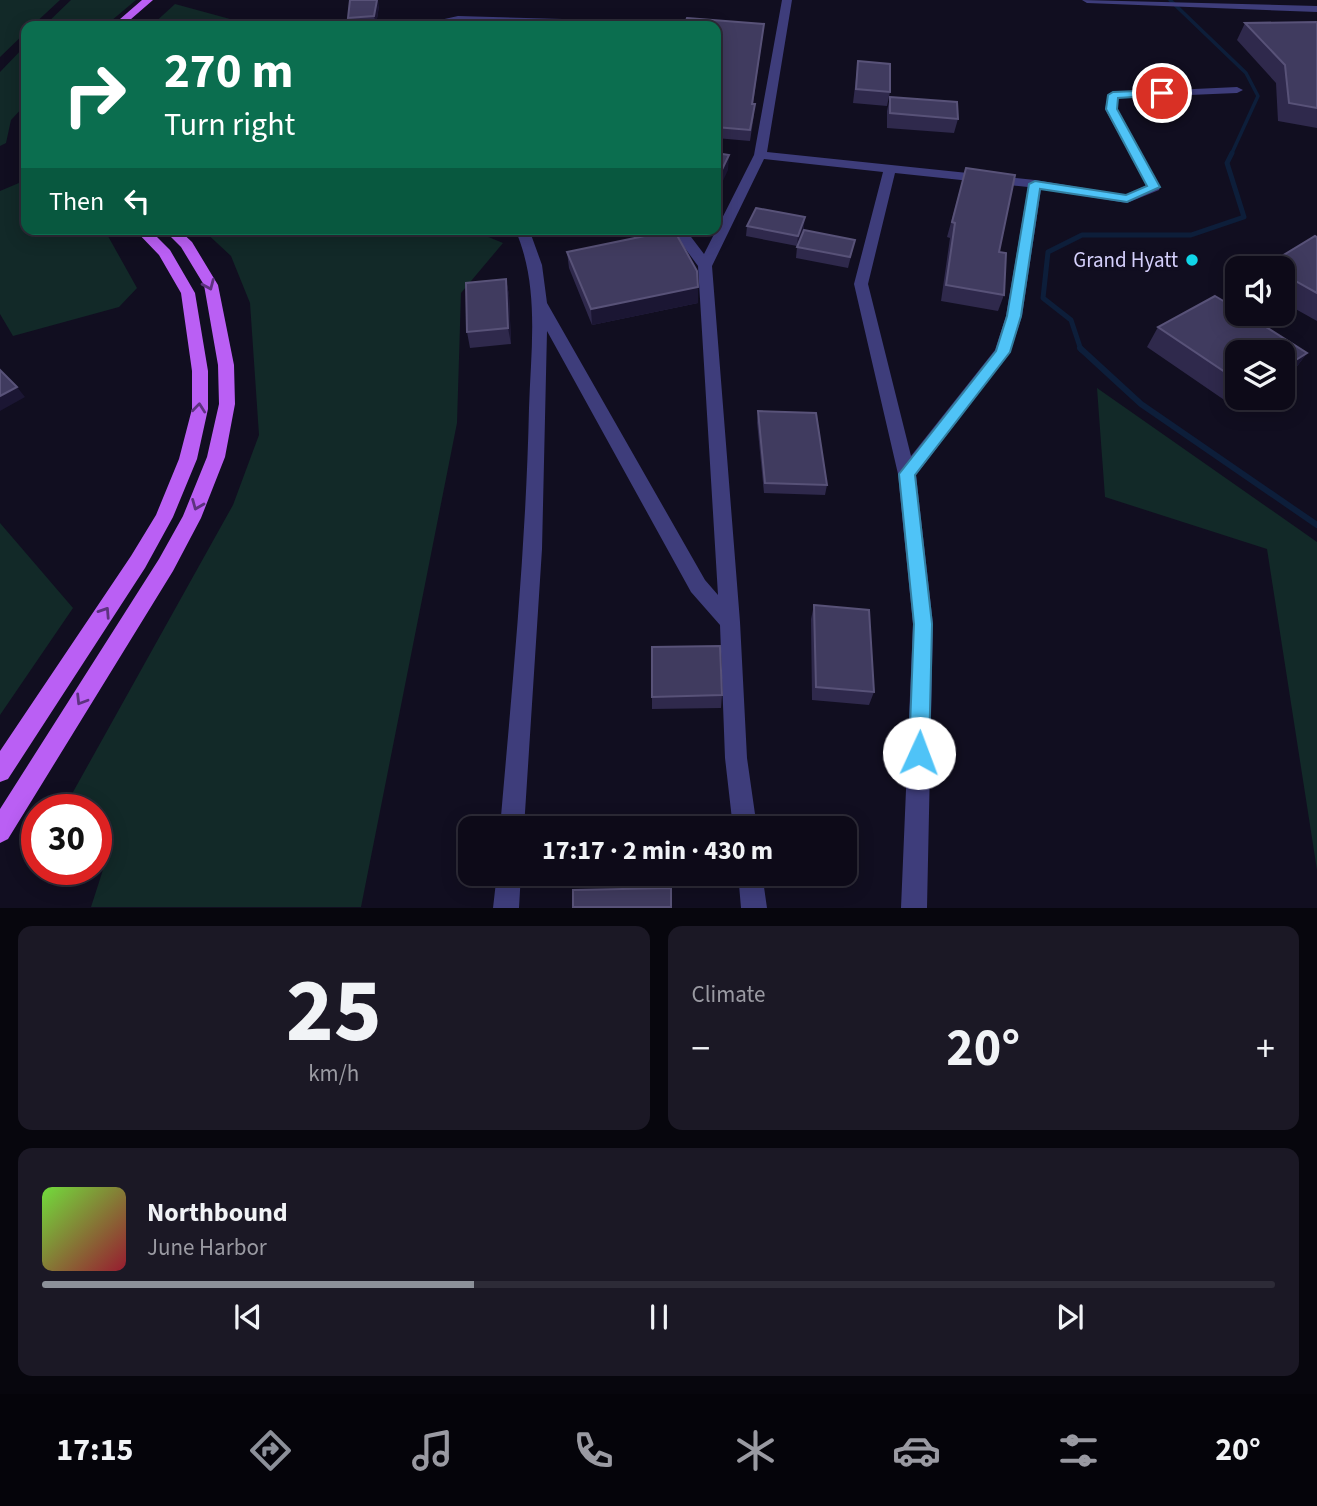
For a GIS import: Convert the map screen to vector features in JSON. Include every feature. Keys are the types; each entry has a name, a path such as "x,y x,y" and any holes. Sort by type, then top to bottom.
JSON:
{"main road":[{"path":"123,21 148,0"},
{"path":"139,21 160,3"},
{"path":"0,771 138,562 164,517 188,459 200,409 200,371 188,293 165,253 147,235"},
{"path":"0,831 166,565 192,518 216,457 227,404 226,365 211,285 187,245 176,235"}],"street":[{"path":"721,234 760,155 777,29 788,0"},
{"path":"1087,0 1317,9"},
{"path":"1279,0 1289,9"},
{"path":"448,21 498,21"},
{"path":"760,155 1035,184 1127,199 1145,194 1154,187 1111,109 1113,95 1237,90"},
{"path":"890,169 861,284 907,474 923,624 914,908"},
{"path":"907,474 1003,352 1014,316 1035,184"},
{"path":"513,816 538,479 539,303 533,255 525,235"},
{"path":"682,235 705,266"},
{"path":"720,235 705,266 730,622 736,758 743,816"},
{"path":"539,303 698,586 730,622"},
{"path":"506,908 508,886"},
{"path":"751,886 754,908"}],"green space":[{"path":"0,0 60,0 37,21 21,21 21,37 0,57"},
{"path":"71,0 136,0 111,21 49,21"},
{"path":"175,4 237,21 156,21"},
{"path":"21,50 21,109 11,120 6,143 0,146 0,72"},
{"path":"21,182 21,235 107,235 137,288 119,307 13,336 0,314 0,191"},
{"path":"208,235 484,235 503,243 461,293 457,423 361,907 91,907 98,885 112,885 112,794 72,794 233,505 259,435 250,303 231,256"},
{"path":"1097,388 1317,542 1317,870 1267,549 1105,497"},
{"path":"0,523 73,608 0,715"}],"building":[{"path":"350,0 377,0 374,16 348,18"},
{"path":"687,18 764,24 750,130 721,127 721,21 686,21"},
{"path":"1317,22 1317,108 1289,103 1285,65 1245,23"},
{"path":"858,61 890,64 890,92 856,89"},
{"path":"890,97 957,102 958,119 890,113"},
{"path":"721,154 729,155 721,172"},
{"path":"966,168 1015,175 999,252 1006,253 1004,295 946,285 955,223 952,222"},
{"path":"756,208 805,217 798,236 747,226"},
{"path":"804,230 855,240 850,257 797,247"},
{"path":"650,235 677,235 697,271 698,287 591,309 567,252"},
{"path":"1317,237 1317,293 1295,281 1295,256 1282,256"},
{"path":"506,279 508,328 467,332 466,283"},
{"path":"1215,296 1225,302 1225,326 1264,326 1287,340 1225,340 1225,372 1158,327"},
{"path":"1295,345 1307,353 1295,360"},
{"path":"0,370 17,387 0,396"},
{"path":"758,411 816,413 827,485 765,483"},
{"path":"814,605 869,610 874,692 816,687"},
{"path":"720,646 722,695 652,697 652,647"},
{"path":"671,888 671,907 573,907 573,890"}],"waterway":[{"path":"1170,0 1246,73 1258,96 1231,155"},
{"path":"1080,348 1071,320 1043,298 1048,252 1082,235 1191,235 1244,217 1227,163 1231,155"},
{"path":"1080,348 1141,404 1317,525"}],"place":[{"name":"Grand Hyatt","path":"1192,260"}],"route":[{"path":"919,753 923,624 907,474 1003,352 1014,316 1035,184 1127,199 1145,194 1154,187 1111,109 1113,95 1162,93"}]}
